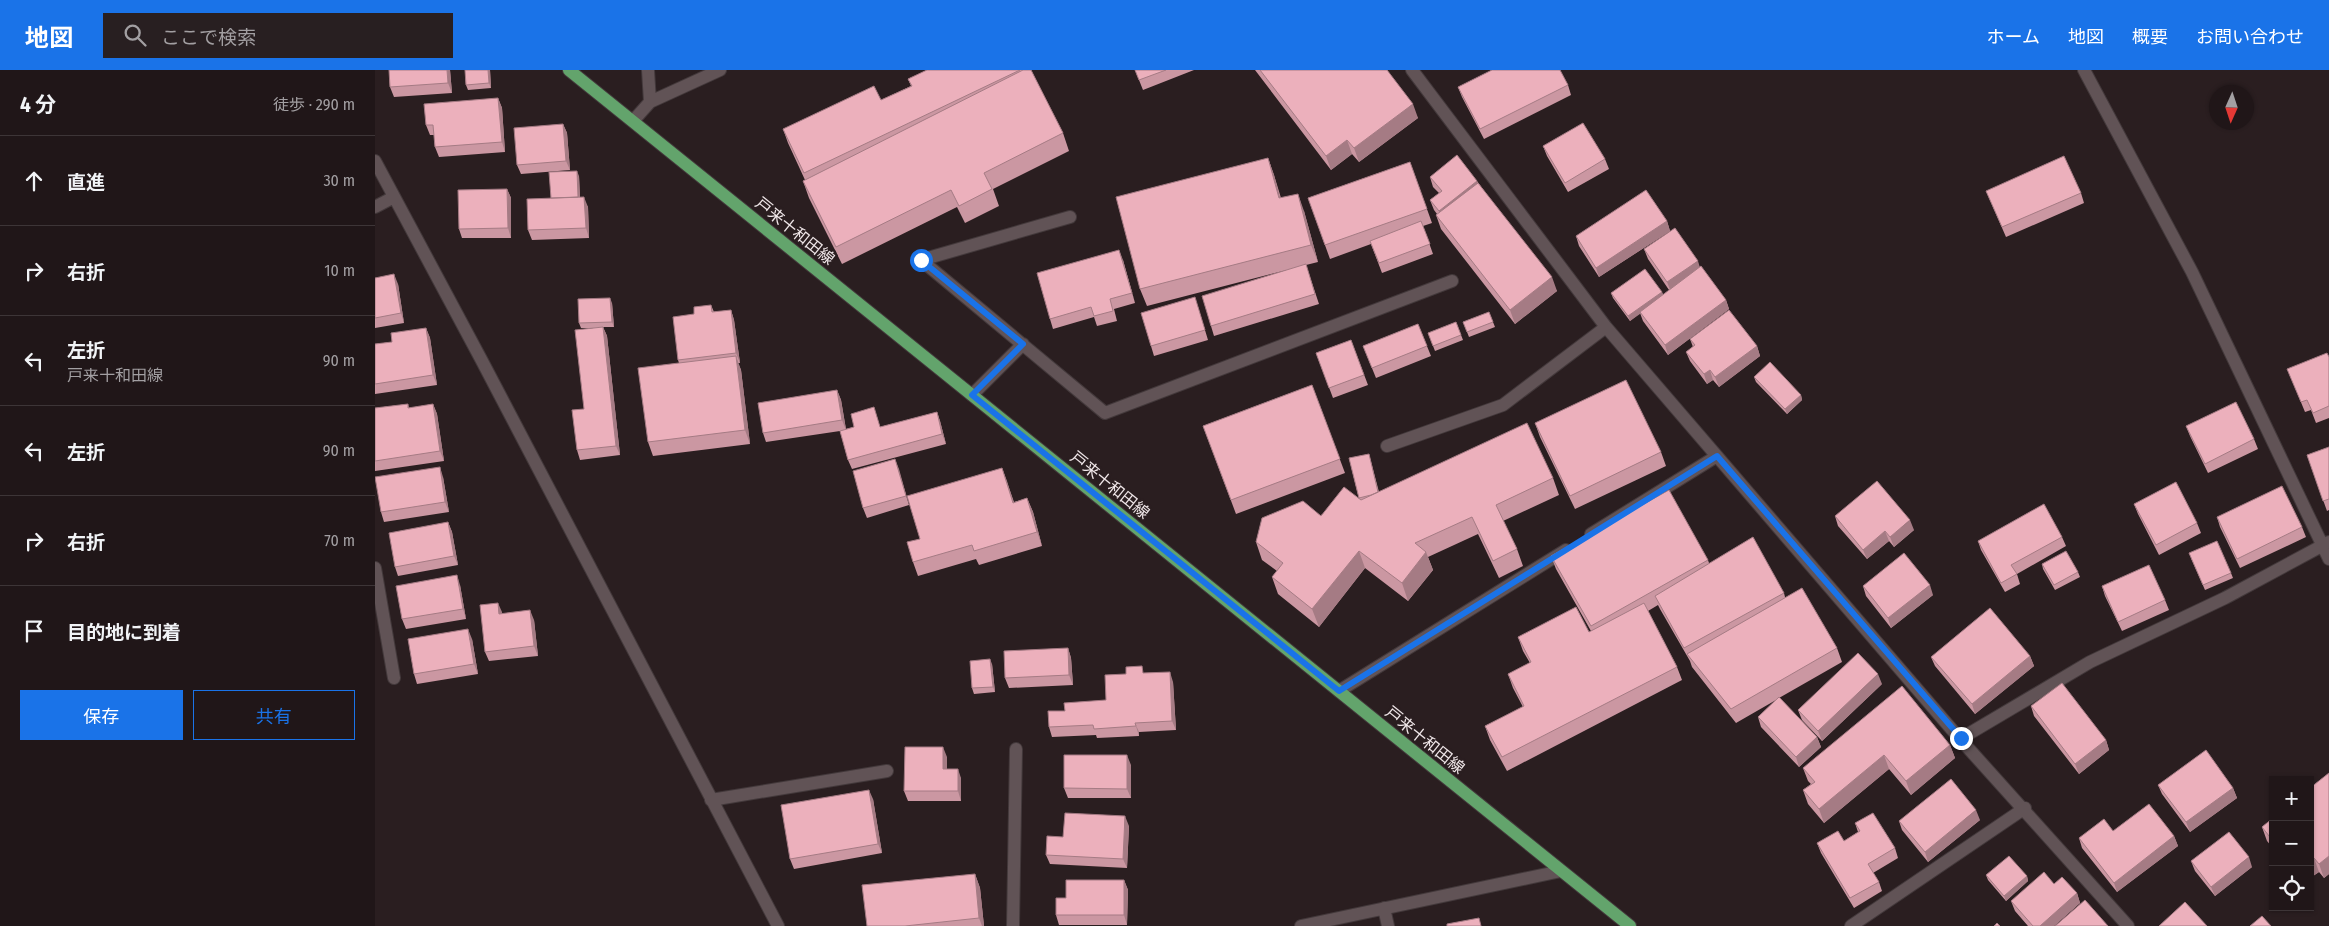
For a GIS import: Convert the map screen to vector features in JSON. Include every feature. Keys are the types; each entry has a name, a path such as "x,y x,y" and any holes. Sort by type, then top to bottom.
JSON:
{"main road":[{"name":"戸来十和田線","path":"569,70 1630,926"}],"street":[{"path":"648,70 650,102"},
{"path":"633,120 650,102 720,70"},
{"path":"1412,70 1606,327 1961,738 2128,926"},
{"path":"2085,70 2192,272 2326,544 2329,559"},
{"path":"375,161 482,361 777,926"},
{"path":"375,207 393,197"},
{"path":"1070,217 921,260 1105,413 1452,281"},
{"path":"1387,446 1503,405 1606,327"},
{"path":"972,395 1023,344"},
{"path":"1339,691 1717,456"},
{"path":"1961,738 2090,662 2225,598 2326,544"},
{"path":"375,568 394,678"},
{"path":"1013,926 1016,749"},
{"path":"711,800 887,771"},
{"path":"1851,926 2025,808"},
{"path":"1301,926 1561,870"},
{"path":"1384,908 1388,926"}],"building":[{"path":"389,70 447,70 448,83 390,87"},
{"path":"465,70 488,70 489,83 466,85"},
{"path":"927,70 1020,70 804,173 783,129 874,86 881,100 912,86 908,79"},
{"path":"1023,70 1031,70 1063,133 984,173 992,189 959,206 951,190 836,247 803,181"},
{"path":"1135,70 1166,70 1139,80"},
{"path":"1260,70 1387,70 1413,104 1354,148 1347,140 1326,156"},
{"path":"1492,70 1560,70 1568,85 1480,129 1458,87"},
{"path":"498,98 502,142 435,147 433,125 426,125 424,104"},
{"path":"1583,123 1605,159 1565,183 1543,146"},
{"path":"563,124 566,161 517,165 514,128"},
{"path":"1457,155 1477,181 1439,211 1430,200 1442,191 1430,177"},
{"path":"2064,156 2081,193 2002,227 1986,191"},
{"path":"1268,158 1279,198 1298,194 1311,245 1140,289 1116,197"},
{"path":"1410,162 1427,209 1325,245 1308,198"},
{"path":"577,171 578,197 551,198 549,172"},
{"path":"1478,183 1552,277 1510,310 1436,215"},
{"path":"507,189 508,228 459,229 458,190"},
{"path":"1646,190 1667,221 1596,268 1576,236"},
{"path":"584,197 586,228 528,230 527,199"},
{"path":"1421,221 1430,244 1379,263 1370,241"},
{"path":"1675,228 1698,261 1667,282 1644,249"},
{"path":"1119,250 1132,293 1110,299 1113,311 1094,316 1091,307 1050,319 1037,273"},
{"path":"1306,264 1315,294 1211,326 1202,296"},
{"path":"1701,266 1726,300 1665,345 1640,312"},
{"path":"1645,269 1662,292 1628,316 1611,293"},
{"path":"394,274 401,313 375,318 375,278"},
{"path":"1195,297 1205,330 1151,346 1141,313"},
{"path":"610,298 612,322 579,323 578,299"},
{"path":"711,305 712,312 731,310 736,353 678,360 673,317 694,314 694,307"},
{"path":"1729,310 1757,346 1715,377 1710,370 1704,374 1686,352 1695,345 1690,339"},
{"path":"1489,312 1493,322 1467,332 1463,322"},
{"path":"1456,322 1461,335 1433,346 1428,333"},
{"path":"1418,324 1427,346 1372,368 1363,346"},
{"path":"603,327 616,446 577,450 572,410 584,409 575,330"},
{"path":"426,328 433,375 375,384 375,344 392,342 391,333"},
{"path":"1351,340 1364,375 1329,388 1316,353"},
{"path":"2327,353 2329,357 2329,406 2313,413 2307,400 2301,402 2287,369"},
{"path":"736,356 745,430 648,442 638,368"},
{"path":"1770,362 1801,395 1785,409 1754,377"},
{"path":"1626,380 1661,452 1570,496 1535,423"},
{"path":"1312,385 1340,459 1231,500 1203,426"},
{"path":"837,390 842,420 763,433 758,403"},
{"path":"2236,402 2254,439 2205,464 2186,426"},
{"path":"408,404 408,408 433,404 440,451 375,461 375,408"},
{"path":"874,407 880,427 937,412 942,434 848,460 840,431 854,427 851,414"},
{"path":"1527,423 1553,478 1496,505 1517,549 1493,561 1472,517 1415,543 1426,552 1402,583 1359,551 1312,609 1272,577 1283,563 1256,542 1262,518 1303,501 1321,516 1344,487 1361,500"},
{"path":"2329,447 2329,499 2323,501 2307,455"},
{"path":"1369,454 1378,492 1359,498 1349,458"},
{"path":"895,459 906,496 863,508 853,471"},
{"path":"440,467 445,502 381,512 375,477"},
{"path":"1002,468 1013,503 1027,498 1037,532 974,551 972,545 913,562 907,542 920,539 907,496"},
{"path":"1877,481 1910,520 1890,537 1885,531 1863,550 1835,516"},
{"path":"2176,482 2197,523 2156,545 2134,504"},
{"path":"2282,486 2302,527 2237,559 2217,517"},
{"path":"1669,490 1708,560 1591,626 1551,556"},
{"path":"2044,504 2062,537 2011,565 2017,574 2001,583 1978,541"},
{"path":"448,522 454,556 395,567 389,533"},
{"path":"1753,537 1784,593 1684,648 1655,596"},
{"path":"2217,541 2231,573 2203,585 2189,553"},
{"path":"2066,551 2078,572 2054,585 2042,564"},
{"path":"1904,553 1930,585 1888,618 1863,586"},
{"path":"2149,565 2165,600 2118,622 2102,586"},
{"path":"457,575 463,609 402,619 396,586"},
{"path":"1802,588 1837,648 1731,709 1687,654"},
{"path":"498,603 499,614 530,610 534,646 485,652 480,605"},
{"path":"1644,603 1677,667 1502,757 1485,726 1524,706 1508,674 1531,662 1518,637 1576,607 1589,632"},
{"path":"1990,608 2030,656 1972,704 1931,657"},
{"path":"468,629 474,664 414,674 408,639"},
{"path":"1068,648 1069,675 1005,678 1004,651"},
{"path":"1858,653 1878,674 1818,731 1798,710"},
{"path":"990,659 993,687 972,688 970,661"},
{"path":"1142,666 1143,673 1170,672 1172,721 1135,723 1136,726 1094,729 1093,725 1049,727 1048,711 1065,711 1064,703 1106,700 1105,675 1126,674 1126,667"},
{"path":"2062,683 2106,740 2075,764 2031,706"},
{"path":"1902,686 1950,745 1906,781 1884,755 1819,809 1803,790 1815,782 1803,768"},
{"path":"1779,697 1817,737 1796,757 1758,717"},
{"path":"905,747 943,747 943,769 958,769 958,791 904,791"},
{"path":"2206,750 2233,788 2186,822 2158,785"},
{"path":"1064,755 1127,755 1127,789 1064,788"},
{"path":"2329,773 2329,856 2319,864 2314,858 2314,785"},
{"path":"1951,779 1976,810 1925,852 1899,821"},
{"path":"869,790 878,844 790,859 781,805"},
{"path":"2149,804 2174,836 2114,883 2079,838 2104,819 2113,831"},
{"path":"1065,813 1125,816 1123,859 1046,855 1047,836 1063,837"},
{"path":"1873,813 1895,848 1868,864 1879,882 1850,898 1817,843 1838,831 1844,841 1860,831 1855,823"},
{"path":"2269,821 2269,836 2262,827"},
{"path":"2229,832 2249,857 2211,887 2191,861"},
{"path":"2009,856 2027,876 2004,896 1986,875"},
{"path":"2044,872 2054,884 2062,877 2077,893 2040,926 2033,926 2011,901"},
{"path":"975,874 979,918 905,926 867,926 862,885"},
{"path":"1066,880 1124,880 1124,915 1056,915 1056,898 1066,898"},
{"path":"2085,900 2108,926 2055,926"},
{"path":"2185,902 2207,926 2159,926"},
{"path":"2262,916 2271,926 2250,926"},
{"path":"1479,918 1481,926 1447,926 1447,924"}],"route":[{"path":"921,260 1023,344 972,395 1339,691 1717,456 1961,738"}]}
